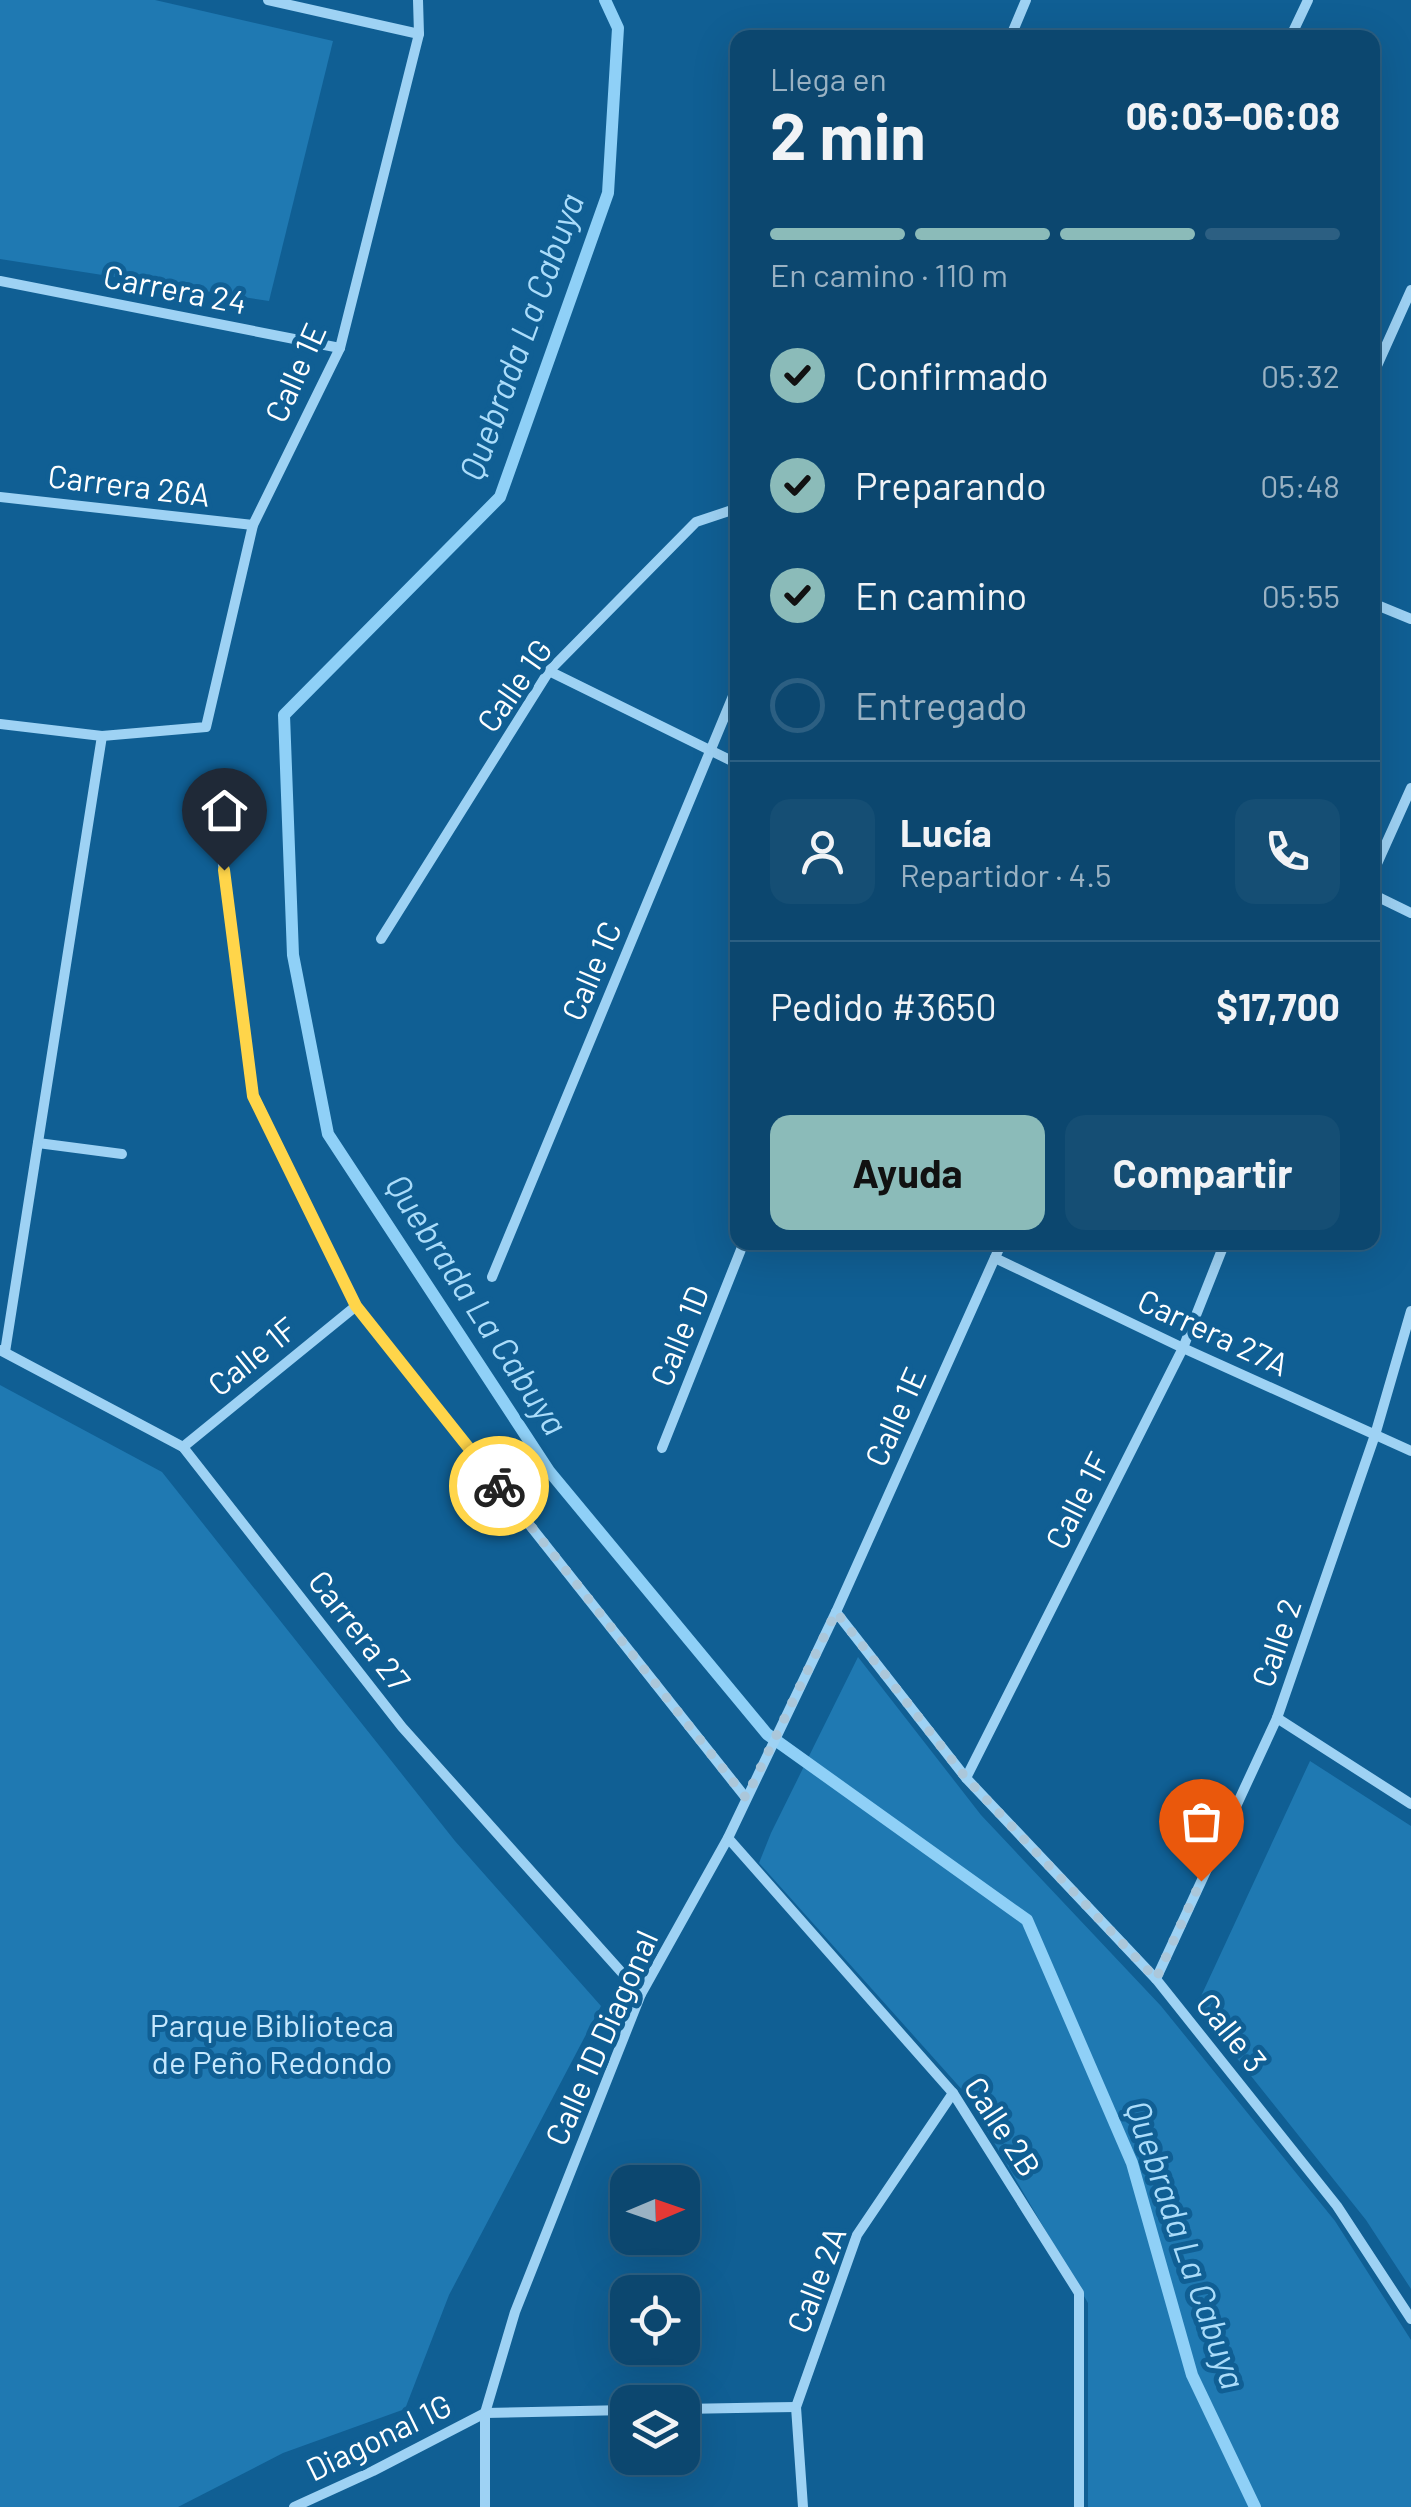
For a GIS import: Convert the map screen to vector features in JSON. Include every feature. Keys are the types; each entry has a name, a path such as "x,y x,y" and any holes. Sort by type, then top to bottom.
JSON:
{"street":[{"path":"268,0 418,34"},
{"name":"Calle 1E","path":"102,736 206,727 253,526 340,348 418,34 418,0"},
{"path":"1013,30 1026,0"},
{"path":"1294,30 1308,0"},
{"name":"Carrera 24","path":"0,281 340,348"},
{"path":"1380,359 1411,290"},
{"name":"Carrera 26A","path":"0,496 253,526"},
{"name":"Calle 1G","path":"381,939 548,671 696,522 730,511"},
{"path":"1380,607 1411,619"},
{"path":"548,671 730,760"},
{"name":"Calle 1C","path":"492,1277 730,703"},
{"path":"0,724 102,736 3,1351"},
{"path":"1380,856 1411,788"},
{"path":"214,795 253,1096 356,1306 746,1798"},
{"path":"1380,898 1411,913"},
{"path":"38,1144 122,1154"},
{"name":"Calle 1D","path":"662,1448 741,1250"},
{"name":"Calle 1E","path":"836,1612 998,1250"},
{"name":"Calle 1F","path":"966,1778 1183,1348 1222,1250"},
{"name":"Carrera 27A","path":"995,1258 1411,1452"},
{"name":"Calle 1F","path":"183,1447 356,1306"},
{"name":"Calle 2","path":"1156,1979 1277,1718 1375,1434 1411,1311"},
{"name":"Carrera 27","path":"3,1351 183,1447 402,1727 642,1994"},
{"name":"Calle 1D Diagonal","path":"485,2507 485,2412 516,2312 642,1994 728,1838 836,1612"},
{"name":"Calle 3","path":"836,1612 966,1778 1156,1979 1338,2206 1411,2320"},
{"path":"1277,1718 1411,1804"},
{"name":"Calle 2B","path":"728,1838 953,2094 1079,2292 1079,2507"},
{"name":"Calle 2A","path":"804,2507 796,2407 857,2235 953,2094"},
{"path":"700,2409 796,2407"},
{"path":"485,2412 610,2410"},
{"name":"Diagonal 1G","path":"294,2507 485,2412"}],"green space":[{"path":"0,0 155,0 333,41 269,301 0,259"},
{"name":"Parque Biblioteca de Peño Redondo","path":"0,1385 162,1472 455,1841 601,2006 449,2295 405,2409 283,2453 178,2507 0,2507"},
{"path":"858,1657 981,1815 1161,2006 1335,2221 1411,2340 1411,2507 1088,2507 1088,2303 965,2093 759,1863"},
{"path":"1310,1761 1411,1826 1411,2289 1366,2220 1196,2007"}],"waterway":[{"name":"Quebrada La Cabuya","path":"605,0 618,28 608,193 500,497 284,715 293,955 328,1134 549,1471 767,1734 1027,1920 1132,2163 1192,2375 1255,2507"}],"way so far":[{"path":"499,1486 746,1798 836,1612 966,1778 1156,1979 1201,1881"}],"route":[{"path":"224,870 253,1096 356,1306 499,1486"}]}
